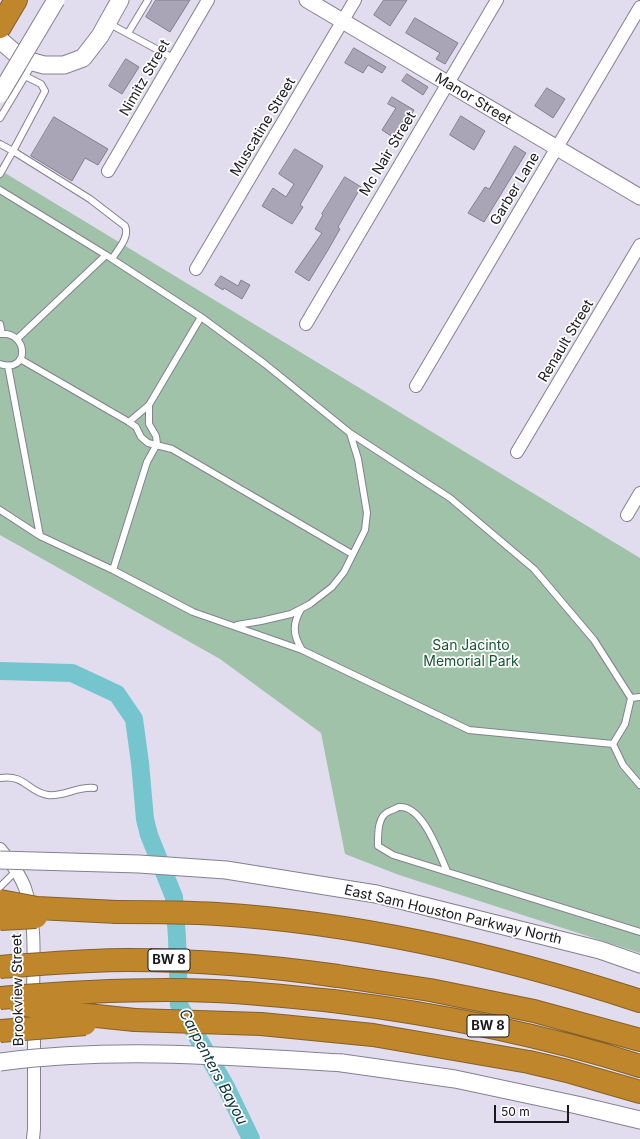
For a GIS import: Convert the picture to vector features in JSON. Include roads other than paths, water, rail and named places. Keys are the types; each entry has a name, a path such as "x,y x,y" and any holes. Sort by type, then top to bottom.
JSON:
{"highway":[{"path":"0,27 16,0"},
{"path":"0,901 37,908 117,912 181,912 218,914 344,928 414,940 496,958 565,976 640,1001"},
{"path":"0,919 117,912"},
{"name":"BW 8","path":"0,967 80,962 172,960 257,966 338,976 430,990 534,1011 640,1040"},
{"name":"BW 8","path":"0,999 70,993 171,990 255,994 333,1001 418,1013 501,1029 561,1042 640,1066"},
{"path":"0,999 67,1013 135,1020 253,1024 337,1030 374,1035 490,1054 567,1071 640,1092"},
{"path":"0,1031 135,1020"}],"main road":[{"path":"0,94 56,0"},
{"path":"0,40 22,59 29,69 44,65 64,65 83,58 100,36 120,0"},
{"name":"East Sam Houston Parkway North","path":"0,860 139,864 226,870 376,894 600,950 640,964"},
{"path":"0,1062 116,1053 202,1054 342,1063 455,1079 640,1120"}],"street":[{"name":"Nimitz Street","path":"108,171 208,0"},
{"name":"Manor Street","path":"307,0 640,198"},
{"name":"Muscatine Street","path":"196,269 355,0"},
{"name":"Mc Nair Street","path":"306,324 497,0"},
{"name":"Garber Lane","path":"416,386 640,7"},
{"name":"Renault Street","path":"517,452 640,245"},
{"path":"627,515 640,493"},
{"name":"Brookview Street","path":"0,849 9,859 25,888 30,907 33,940 33,1139"}],"lane":[{"path":"128,34 148,0"},
{"path":"107,22 173,58"},
{"path":"0,118 29,69 45,90 0,174"},
{"path":"0,144 90,200 125,226 127,231 126,238 112,259"},
{"path":"0,190 106,255 201,317 265,364 350,433 450,498 534,569 594,640 631,698 625,724 613,744"},
{"path":"17,339 106,255"},
{"path":"129,422 149,405 201,317"},
{"path":"0,324 1,334 10,335 17,339 22,347 22,355 15,364 8,366 0,364"},
{"path":"20,359 129,422 148,443 157,444 172,449 352,554"},
{"path":"8,366 40,536"},
{"path":"113,570 147,462 157,444 156,436 149,424 149,405"},
{"path":"235,626 261,622 291,614 310,604 332,587 344,572 364,530 367,513 358,459 350,433"},
{"path":"0,510 40,536 113,570 193,612 302,650 469,730 613,744"},
{"path":"301,609 296,619 295,630 297,640 302,650"},
{"path":"631,698 640,697"},
{"path":"613,744 623,765 640,785"},
{"path":"0,778 16,778 37,791 50,795 61,794 83,787 94,788"},
{"path":"447,871 432,837 421,820 412,811 400,807 388,812 379,824 378,846 393,855 640,932"},
{"path":"0,887 16,871"}],"waterway":[{"name":"Carpenters Bayou","path":"0,671 72,673 117,694 134,719 145,819 149,835 174,897 179,1005 226,1087 251,1139"}],"park label":[{"name":"San Jacinto Memorial Park","path":"471,654"}]}
